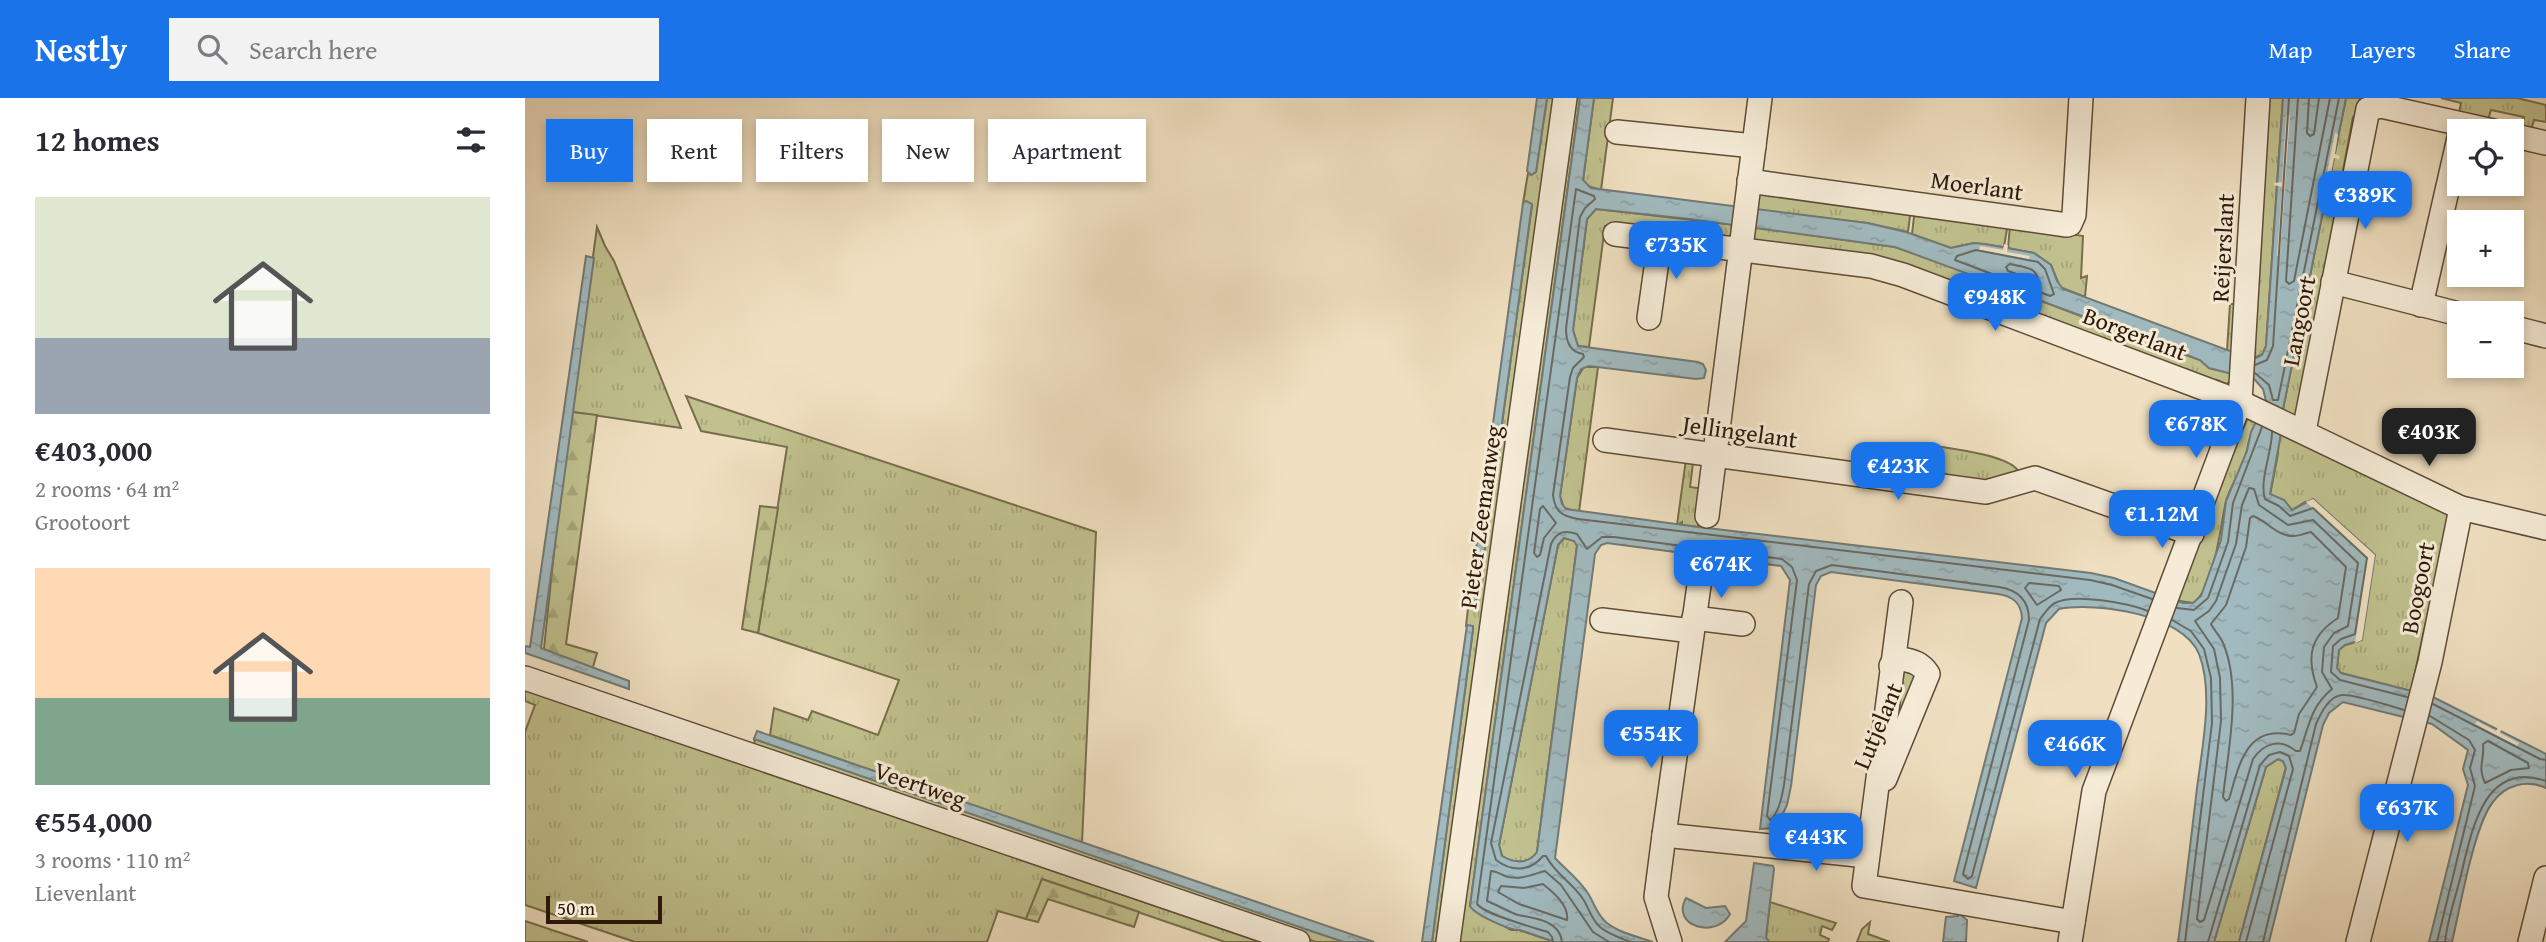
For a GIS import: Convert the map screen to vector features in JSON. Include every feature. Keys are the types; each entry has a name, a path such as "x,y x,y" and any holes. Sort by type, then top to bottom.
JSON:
{"street":[{"name":"Pieter Zeemanweg","path":"1448,942 1565,98"},
{"path":"1707,516 1760,98"},
{"name":"Moerlant","path":"1748,188 2067,225 2074,215 2081,98"},
{"name":"Reijerslant","path":"2072,932 2094,791 2245,397 2242,348 2258,98"},
{"name":"Langoort","path":"2296,428 2333,282 2368,109 2381,106 2447,127"},
{"path":"1617,132 1754,146"},
{"path":"2524,138 2546,144"},
{"path":"2421,305 2447,189"},
{"name":"Borgerlant","path":"1615,234 1741,245 1871,266 1903,275 2245,397 2296,428 2461,508 2546,528"},
{"path":"1649,318 1660,239"},
{"path":"2333,282 2447,311"},
{"path":"2524,330 2546,336"},
{"name":"Jellingelant","path":"1605,440 1986,492 2035,478 2192,534"},
{"name":"Boogoort","path":"2358,942 2413,736 2461,508"},
{"path":"1670,942 1656,897 1701,571"},
{"name":"Lutjelant","path":"1901,602 1864,886 1961,901 2072,932"},
{"path":"1602,620 1693,625 1743,624"},
{"name":"Lutjelant","path":"1874,800 1927,674 1922,666 1911,660 1901,659 1891,666"},
{"name":"Veertweg","path":"525,678 1298,942"},
{"path":"1664,835 1867,856"},
{"path":"2530,942 2546,878"}],"green space":[{"path":"1547,98 1558,98 1443,942 1432,942 1473,629 1473,626 1466,626 1469,600 1478,598 1532,205 1526,201 1523,203 1528,173 1531,175 1536,172"},
{"path":"1568,98 1580,98 1470,906 1511,930 1519,930 1555,942 1453,942"},
{"path":"1594,98 1613,98 1601,190 1587,186 1583,180"},
{"path":"2266,98 2283,98 2266,346 2262,355 2252,358"},
{"path":"2346,98 2364,98 2360,118 2353,117 2339,192 2345,194 2296,418 2282,414"},
{"path":"2441,98 2517,98 2546,105 2546,122 2534,120 2530,134 2524,133 2524,117 2491,110 2488,119 2458,117 2461,103"},
{"path":"1759,188 1911,208 1908,232 1867,223 1756,210"},
{"path":"1915,208 2008,223 2004,247 1974,243 1951,248 1912,234"},
{"path":"1596,209 1737,225 1736,243 1605,226 1589,347 1578,346 1573,330 1587,219"},
{"path":"2021,225 2083,236 2081,278 2087,276 2085,297 2060,287 2051,265 2034,253 2008,248 2010,226"},
{"path":"597,227 614,261 681,428 572,412"},
{"path":"1754,227 1895,247 1923,256 2200,360 2209,368 2232,373 2231,381 2226,384 2217,380 2215,384 1900,267 1751,244"},
{"path":"2230,304 2236,304 2233,352 2227,351"},
{"path":"1584,367 1598,367 1579,512 1564,508 1560,496 1577,378"},
{"path":"686,396 1096,532 1082,843 770,735 774,708 808,720 812,711 878,735 899,680 758,633 787,447 701,431"},
{"path":"572,412 597,415 566,644 597,653 591,674 543,658"},
{"path":"2248,417 2258,420 2226,501 2207,584 2193,603 2173,600"},
{"path":"2279,431 2449,514 2411,691 2341,673 2337,668 2339,650 2353,643 2305,502 2292,510 2284,500 2270,495 2278,454"},
{"path":"1929,445 1991,457 2012,465 2018,471 2000,482 1925,476 1927,463 1930,463 1931,459 1928,458"},
{"path":"1899,448 1928,448 1923,472 1901,463"},
{"path":"1686,459 1693,463 1690,487 1704,489 1698,527 1682,525 1682,522 1677,525"},
{"path":"760,506 778,508 758,633 742,629"},
{"path":"1564,538 1575,541 1577,546 1537,852 1525,861 1516,861 1502,856 1499,845 1558,545"},
{"path":"1906,668 1918,674 1891,756 1898,675"},
{"path":"525,689 1260,942 1225,942 1042,879 1026,919 998,911 987,942 635,942 525,905 525,732 535,705 525,701"},
{"path":"754,739 1344,942 1316,942 756,750"},
{"path":"2278,759 2283,761 2286,767 2239,942 2214,942 2266,767"},
{"path":"1042,879 1139,912 1134,927 1048,899 1038,922 1026,919"},
{"path":"1770,902 1836,923 1832,930 1822,926 1820,935 1829,939 1828,942 1769,942 1766,937"},
{"path":"525,921 588,942 525,942"},
{"path":"1870,922 1868,934 1890,942 1857,942 1862,929"}],"water":[{"path":"1537,98 1547,98 1536,172 1531,175 1527,171"},
{"path":"1580,98 1594,98 1583,180 1591,188 1867,223 1906,232 1951,248 1974,243 2034,253 2051,265 2063,289 2227,350 2256,358 2262,355 2266,346 2283,98 2346,98 2282,414 2270,494 2284,500 2292,510 2313,499 2375,555 2362,640 2345,645 2339,650 2337,668 2341,673 2431,696 2546,754 2546,788 2531,784 2517,785 2498,796 2486,813 2463,889 2452,942 2429,942 2468,785 2463,769 2468,750 2432,724 2343,702 2329,713 2323,725 2269,942 2239,942 2286,768 2283,761 2278,759 2266,767 2214,942 2178,942 2205,720 2206,685 2203,669 2199,654 2190,640 2176,629 2157,620 2115,610 2094,607 2059,609 2046,623 1976,888 1954,881 2022,618 2020,608 2008,596 1998,594 1831,572 1821,576 1816,585 1787,805 1776,828 1760,829 1790,580 1781,566 1607,543 1601,545 1595,554 1555,858 1589,895 1598,913 1607,923 1623,932 1653,942 1555,942 1501,925 1470,906","holes":["1596,209 1895,247 2177,351 2200,360 2209,368 2255,380 2263,389 2266,401 2251,432 2247,451 2226,501 2221,540 2201,596 2193,603 2183,603 2114,578 2091,573 1566,509 1560,496 1577,378 1581,369 1589,366 1696,379 1704,378 1706,370 1703,364 1698,362 1578,346 1573,330 1587,219","1564,538 1574,541 1577,546 1537,852 1525,861 1516,861 1502,856 1499,845 1558,545"]},
{"path":"1526,201 1532,204 1478,598 1473,603 1469,600 1523,203"},
{"path":"586,256 594,258 541,648 629,681 629,689 525,653 525,646 530,647"},
{"path":"1467,625 1473,626 1473,629 1432,942 1422,942"},
{"path":"757,731 1374,942 1344,942 1317,933 754,739"},
{"path":"1754,863 1773,866 1774,869 1766,937 1769,942 1725,942 1746,921"},
{"path":"1686,898 1706,908 1725,906 1730,914 1724,922 1715,926 1697,926 1684,916"},
{"path":"1958,913 1967,920 1966,942 1943,942 1946,917 1958,916"}],"pier":[{"path":"2286,115 2290,115 2280,256 2277,256 2282,187 2274,183 2282,182"},
{"path":"2335,133 2338,134 2335,154 2340,156 2339,159 2334,158 2330,179 2326,178"},
{"path":"2004,244 2008,245 2007,252 2030,256 2029,259 1979,250 1980,246 2003,250"},
{"path":"2313,499 2375,555 2362,640 2355,643 2367,558 2306,502"},
{"path":"2477,721 2496,731 2499,726 2502,727 2500,733 2519,743 2517,746 2475,724"}]}
